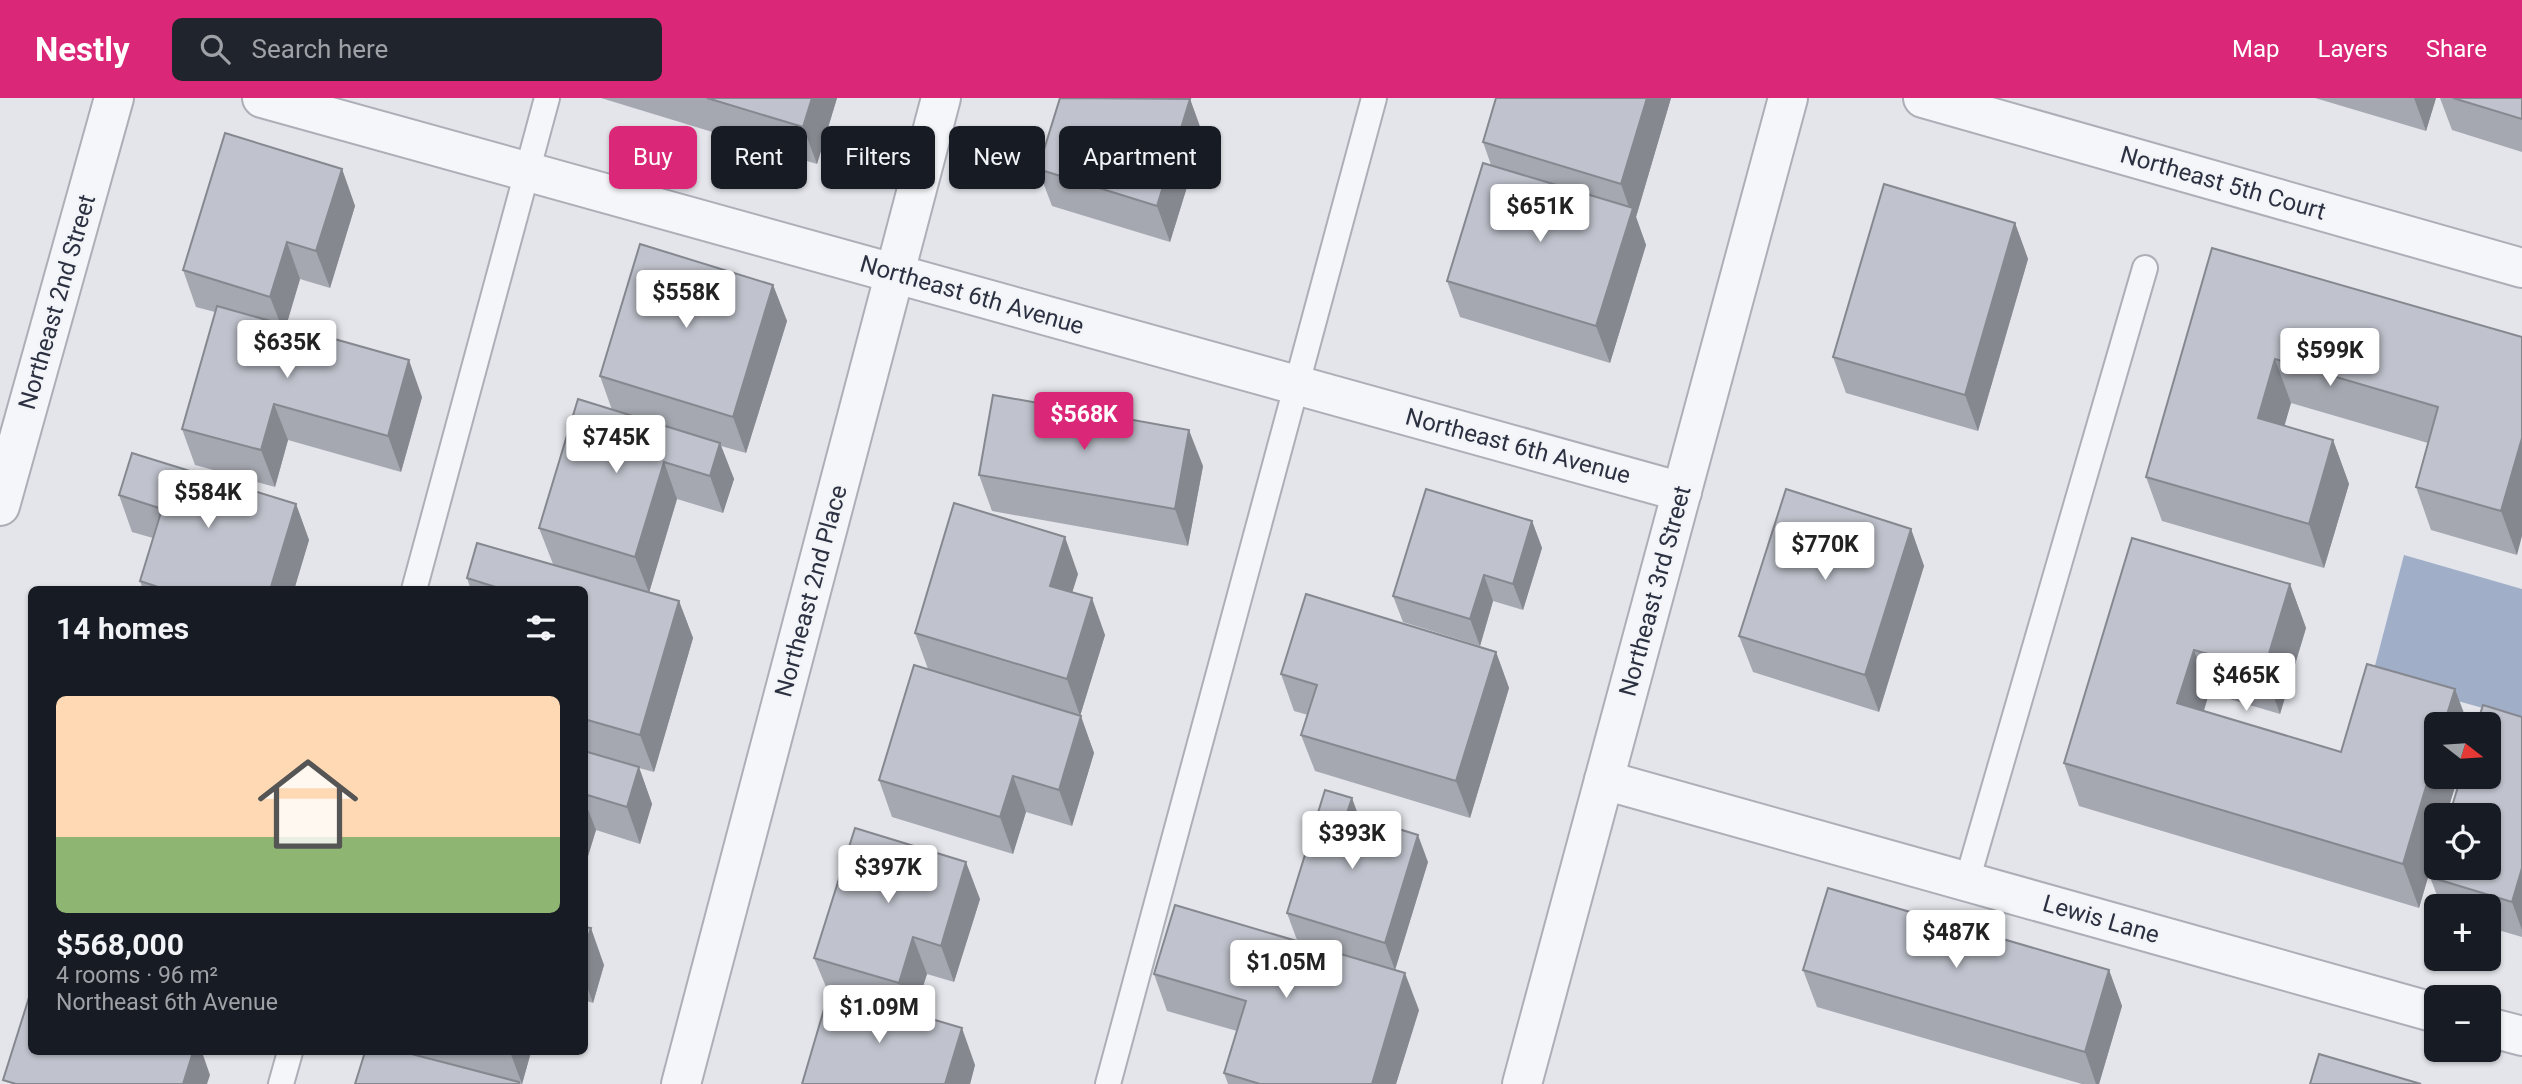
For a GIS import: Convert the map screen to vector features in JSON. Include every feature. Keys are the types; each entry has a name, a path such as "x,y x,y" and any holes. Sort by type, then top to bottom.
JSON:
{"street":[{"name":"Northeast 2nd Street","path":"0,506 114,98"},
{"name":"Northeast 6th Avenue","path":"262,98 1682,492"},
{"name":"Northeast 2nd Place","path":"681,1084 941,98"},
{"name":"Northeast 3rd Street","path":"1522,1084 1788,98"},
{"name":"Northeast 5th Court","path":"1923,98 2522,268"},
{"name":"Lewis Lane","path":"1604,780 2424,1010"},
{"path":"2501,1030 2522,1036"}],"lane":[{"path":"415,586 547,98"},
{"path":"1108,1084 1374,98"},
{"path":"1967,881 2144,268"},
{"path":"281,1084 289,1055"}],"water":[{"path":"2404,555 2522,589 2522,719 2372,677"}],"building":[{"path":"707,98 812,98 803,126"},
{"path":"1060,98 1190,99 1182,126 1059,126 1059,176 1045,171 1045,146"},
{"path":"1496,98 1647,98 1621,184 1483,142"},
{"path":"2453,98 2522,98 2522,119"},
{"path":"225,133 342,169 316,251 287,242 270,297 183,270"},
{"path":"1483,163 1633,208 1596,326 1447,281"},
{"path":"1884,184 2015,223 1965,395 1833,357"},
{"path":"1102,189 1162,189 1157,206"},
{"path":"640,244 773,285 733,417 600,376"},
{"path":"2212,248 2522,337 2522,438 2501,511 2416,487 2438,407 2275,359 2258,418 2333,440 2309,524 2146,477"},
{"path":"217,306 409,360 388,436 274,404 261,450 182,429"},
{"path":"993,395 1189,430 1175,509 979,475"},
{"path":"578,399 720,443 710,476 664,462 635,557 539,528"},
{"path":"132,453 296,504 271,586 155,586 140,581 162,509 119,495"},
{"path":"1426,489 1532,521 1513,584 1484,575 1470,619 1393,596"},
{"path":"1786,489 1911,529 1865,675 1739,636"},
{"path":"954,503 1065,537 1050,586 1092,598 1067,679 915,633"},
{"path":"2132,538 2290,584 2264,670 2194,650 2177,703 2341,752 2367,664 2455,689 2448,712 2424,712 2425,789 2403,864 2064,763"},
{"path":"477,543 679,601 640,735 588,720 588,586 492,586 467,578"},
{"path":"1306,594 1496,652 1456,781 1301,735 1317,685 1281,674"},
{"path":"914,665 1081,716 1059,790 1013,776 1000,817 879,780"},
{"path":"2483,705 2522,717 2522,868 2512,902 2501,899 2501,894 2486,894 2440,880 2501,880 2501,803 2453,803 2457,789 2501,789 2501,712 2481,712"},
{"path":"588,752 639,767 627,807 588,795"},
{"path":"1325,790 1352,798 1347,813 1418,835 1385,943 1287,913"},
{"path":"855,828 966,862 941,946 913,937 899,983 814,958"},
{"path":"1828,888 2109,970 2085,1052 1803,970"},
{"path":"1175,905 1405,973 1372,1084 1260,1084 1224,1073 1246,1001 1154,974"},
{"path":"830,989 962,1028 945,1084 802,1084"},
{"path":"28,1001 28,1055 192,1055 183,1084 16,1084 3,1080"},
{"path":"2319,1054 2421,1084 2310,1084"},
{"path":"364,1055 416,1055 519,1082 519,1084 355,1084"}]}
